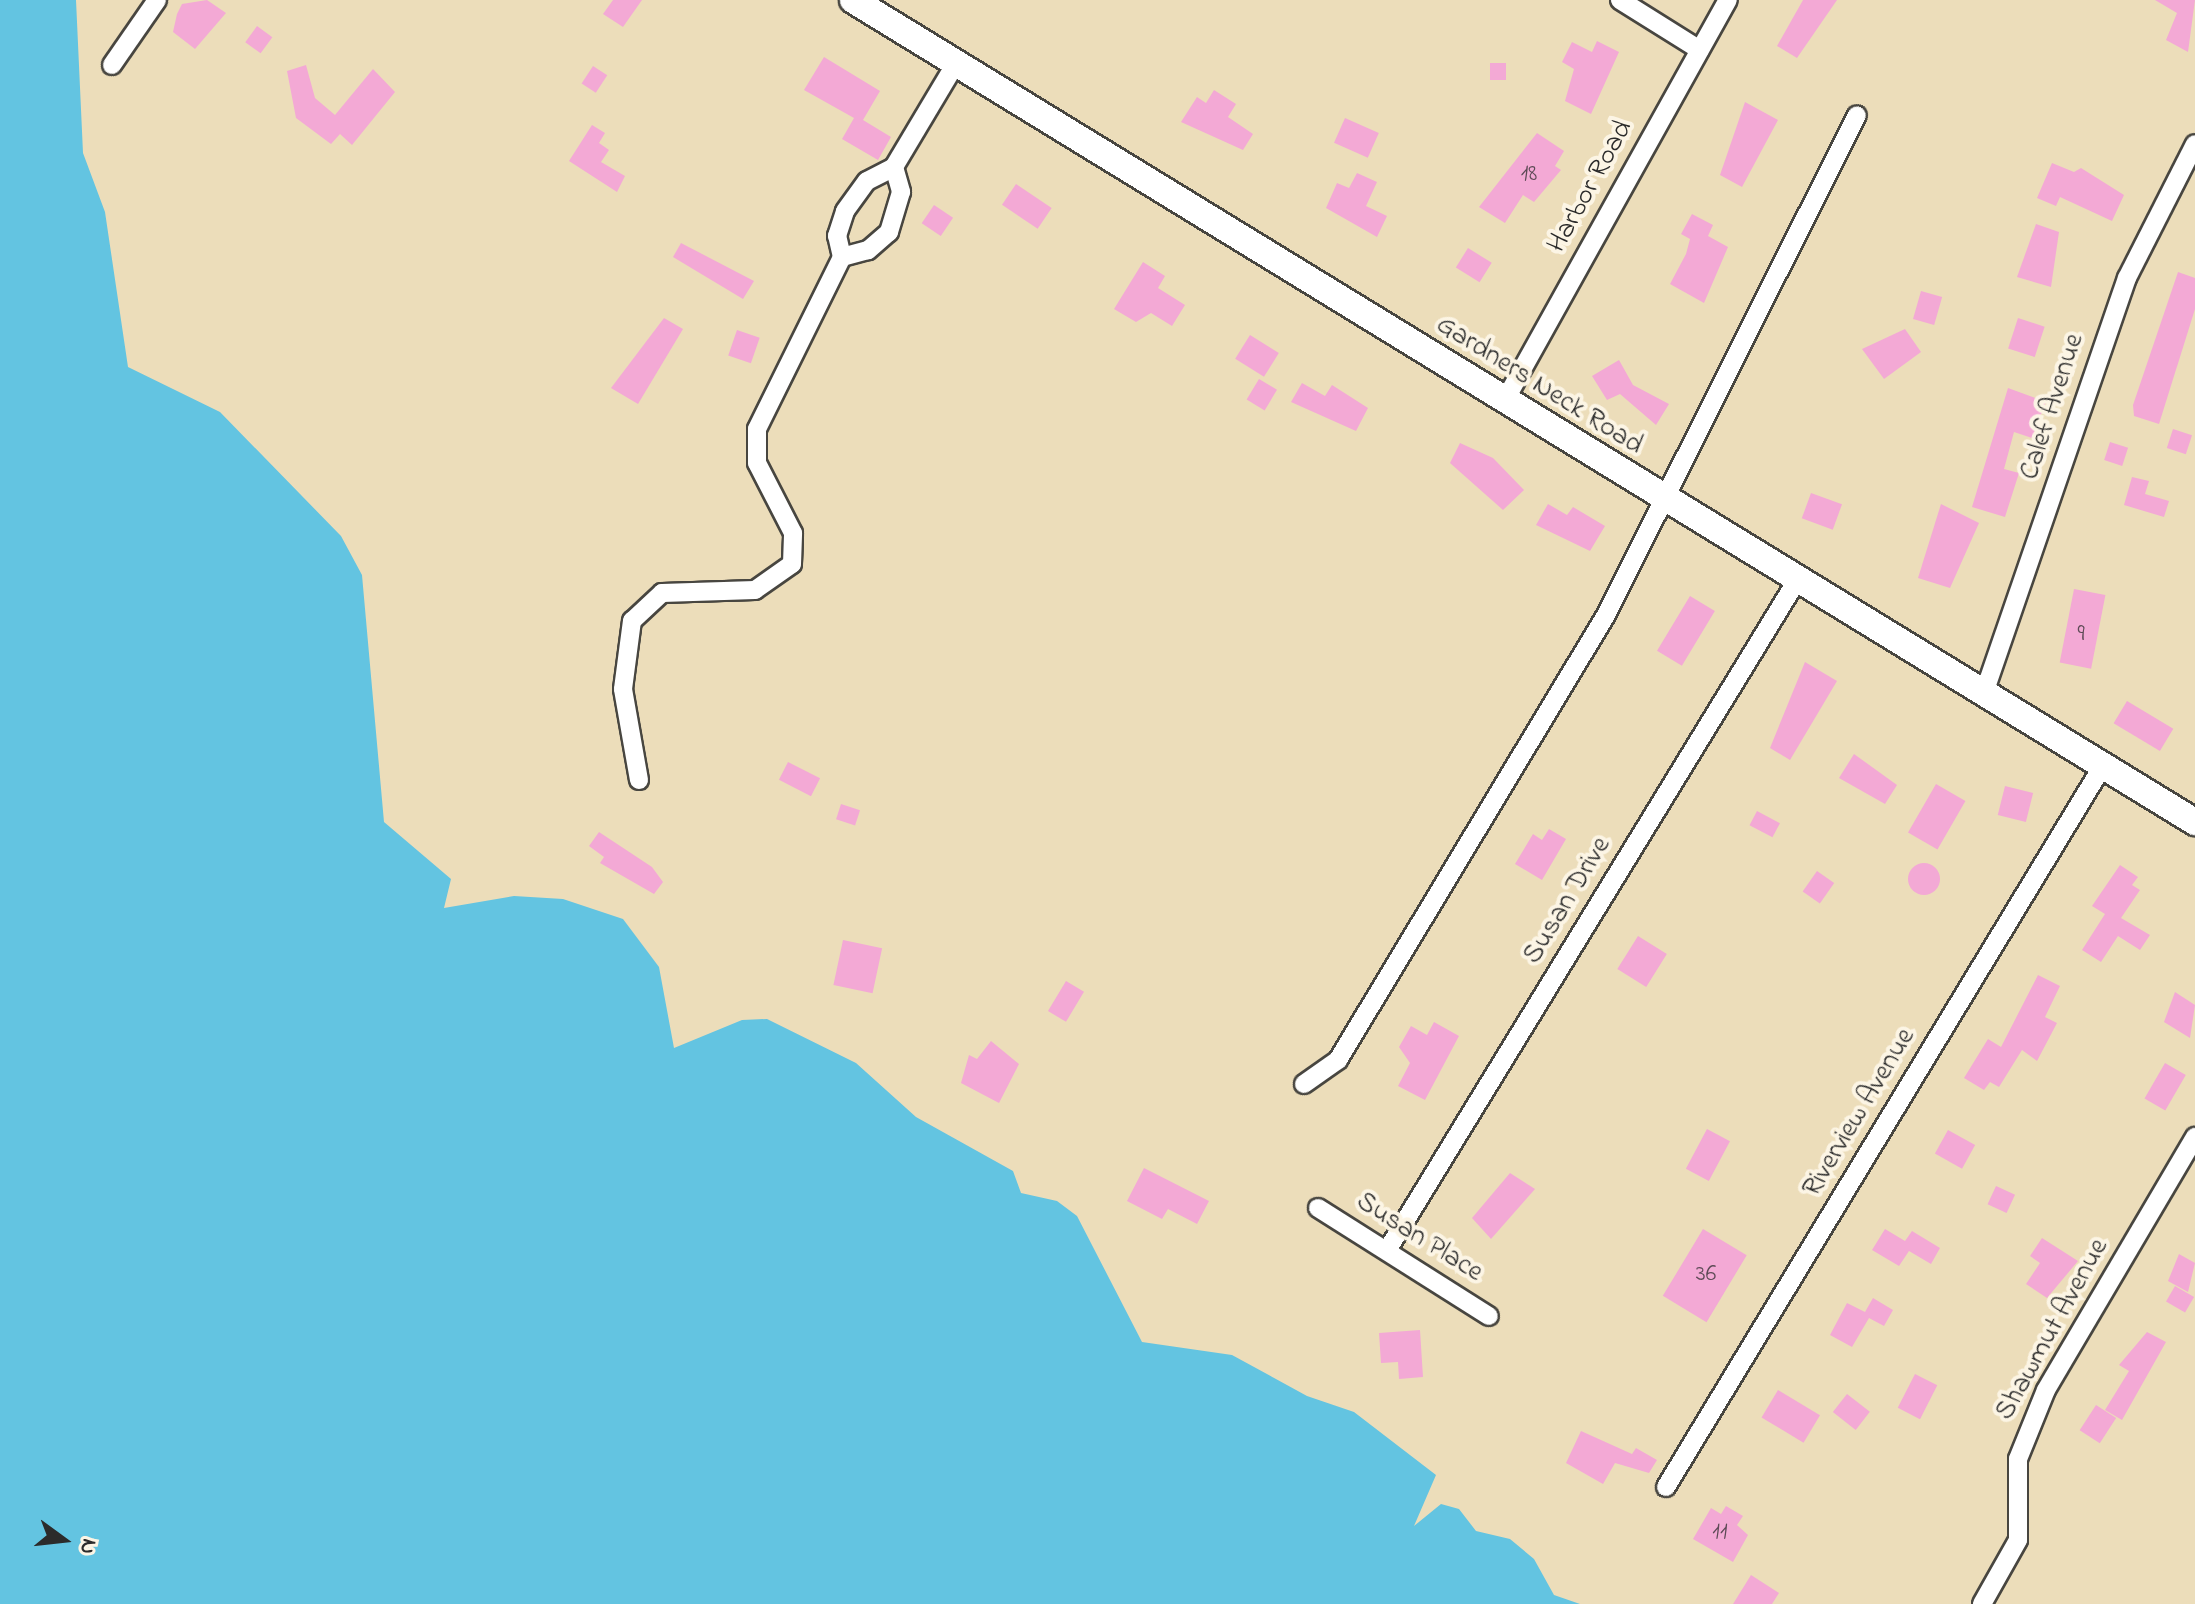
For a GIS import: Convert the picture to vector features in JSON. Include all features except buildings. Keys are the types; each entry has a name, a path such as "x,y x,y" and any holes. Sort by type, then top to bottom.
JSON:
{"street":[{"path":"112,65 157,0"},
{"name":"Gardners Neck Road","path":"853,0 1796,582 2195,822"},
{"path":"1620,0 1700,50"},
{"name":"Harbor Road","path":"1504,402 1728,0"},
{"path":"639,780 623,689 632,621 662,593 755,590 792,564 793,533 757,463 757,429 842,257 837,236 854,195 894,167 956,63"},
{"path":"1304,1084 1338,1060 1606,615 1661,517 1660,498 1857,115"},
{"name":"Calef Avenue","path":"1983,696 2127,278 2195,144"},
{"path":"842,257 868,250 889,232 901,192 894,167"},
{"name":"Susan Drive","path":"1388,1249 1796,582"},
{"name":"Riverview Avenue","path":"1666,1487 2102,767"},
{"name":"Shawmut Avenue","path":"1982,1604 2018,1540 2018,1459 2046,1390 2195,1137"},
{"name":"Susan Place","path":"1318,1208 1388,1249 1489,1316"}],"water":[{"path":"0,0 76,0 83,153 105,212 128,367 220,412 341,536 362,575 384,822 451,879 444,908 514,896 563,899 623,919 659,967 674,1048 742,1020 767,1019 856,1063 916,1117 1013,1171 1021,1193 1057,1201 1077,1216 1142,1342 1232,1355 1307,1396 1354,1412 1436,1475 1414,1526 1441,1504 1459,1509 1476,1531 1510,1539 1534,1559 1554,1595 1580,1604 0,1604"}]}
